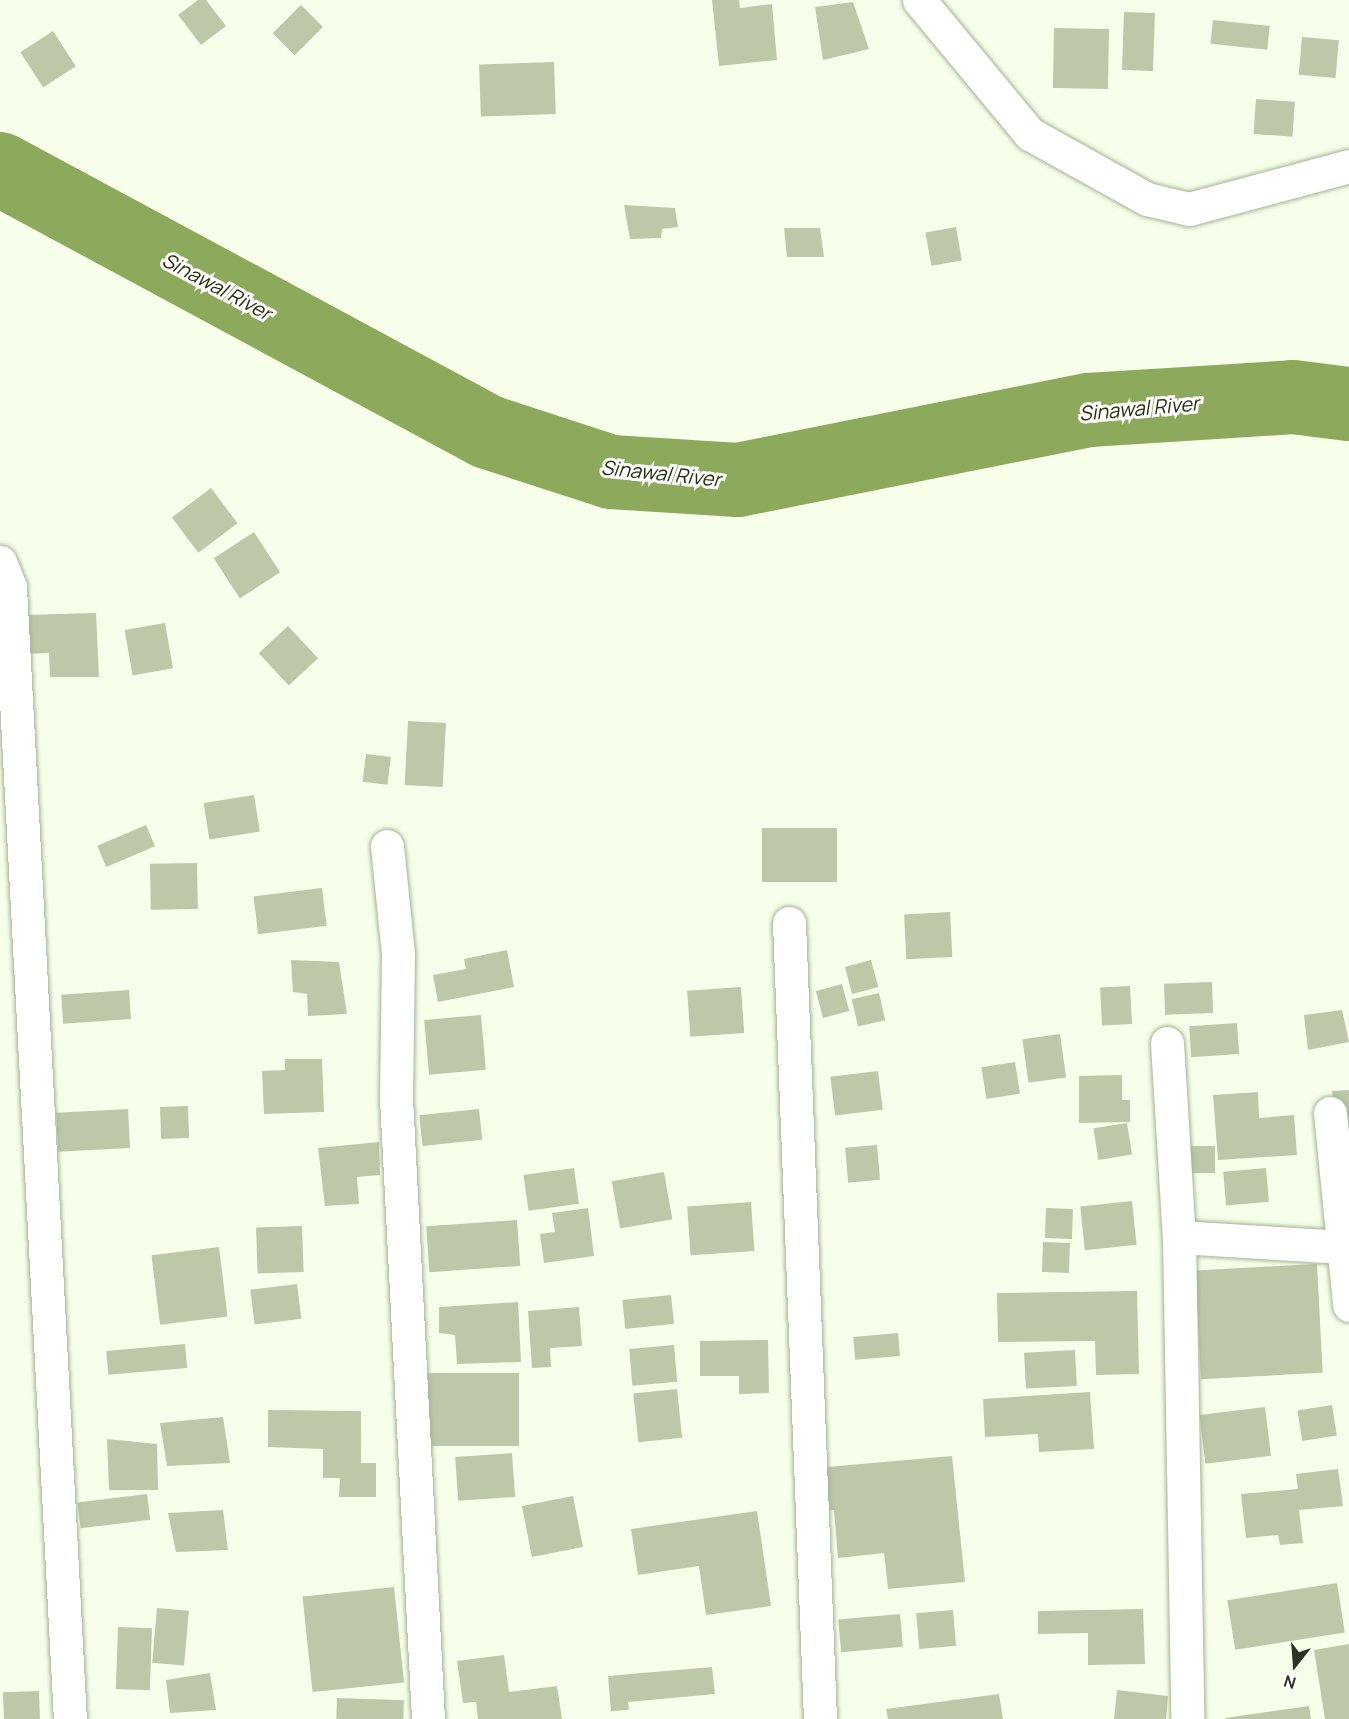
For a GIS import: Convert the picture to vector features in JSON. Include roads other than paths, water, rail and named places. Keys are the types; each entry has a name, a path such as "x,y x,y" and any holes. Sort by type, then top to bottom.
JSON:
{"street":[{"path":"919,0 1030,134 1147,199 1189,209 1349,166"},
{"path":"0,562 10,587 70,1719"},
{"path":"387,846 398,954 396,1098 428,1719"},
{"path":"789,923 820,1719"},
{"path":"1167,1043 1179,1237 1187,1719"},
{"path":"1330,1113 1349,1305"},
{"path":"1179,1237 1343,1247"}],"waterway":[{"name":"Sinawal River","path":"0,169 488,432 611,472 738,480 1089,410 1293,397 1349,404"}]}
